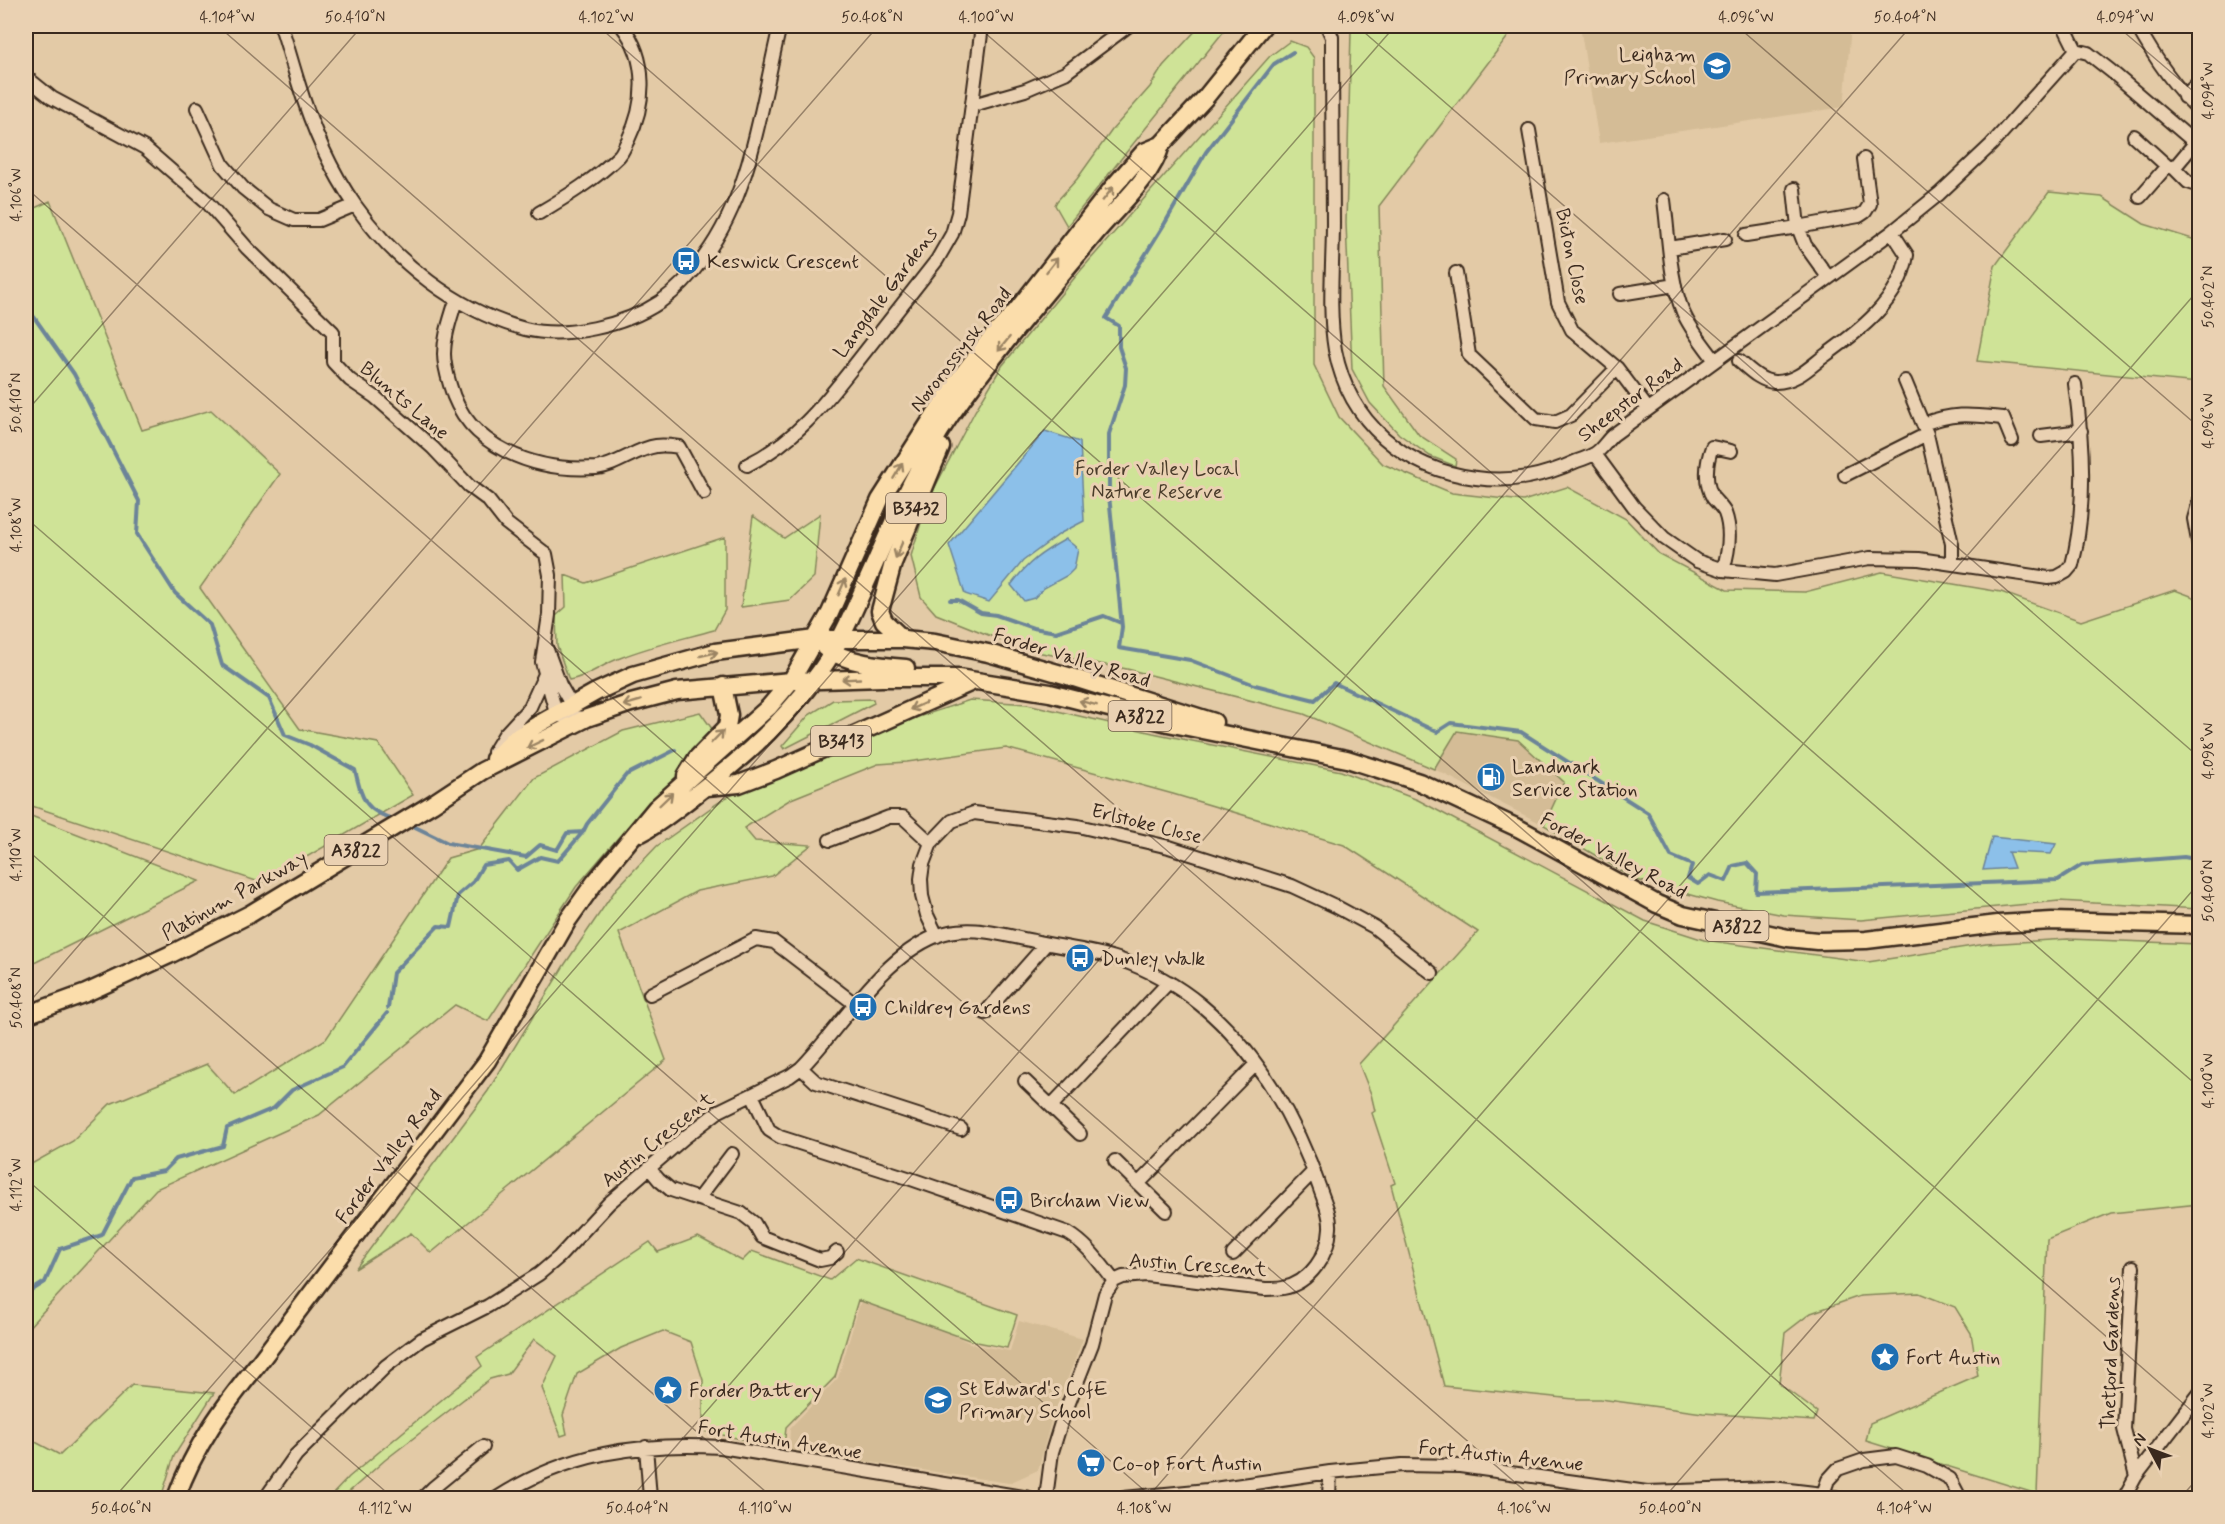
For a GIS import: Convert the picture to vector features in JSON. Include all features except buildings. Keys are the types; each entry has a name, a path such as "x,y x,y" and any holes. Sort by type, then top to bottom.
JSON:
{"main road":[{"name":"Novorossiysk Road","path":"791,681 830,613 880,500 951,389 989,340 1017,310 1114,186 1144,153 1161,145 1205,98 1263,26"},
{"name":"Novorossiysk Road","path":"836,646 916,472 949,417 1001,347 1157,159 1161,145"},
{"name":"B3432","path":"903,639 884,621 880,611 893,563 948,433 949,417"},
{"name":"Forder Valley Road","path":"816,639 836,646 903,639 935,642 988,653 1309,751"},
{"name":"Platinum Parkway","path":"482,771 514,739 556,714 633,675 715,652 816,639"},
{"path":"836,646 873,665 941,670 965,680"},
{"name":"B3413","path":"707,788 772,731 814,681 836,646"},
{"name":"Forder Valley Road","path":"750,684 882,678 965,680 1050,693 1168,723 1347,759 1419,782 1520,829 1657,904 1683,915 1788,938 1817,941 1866,940 1998,924 2052,921 2199,925"},
{"name":"B3413","path":"707,788 739,784 776,771 965,680"},
{"name":"Forder Valley Road","path":"176,1498 188,1466 222,1408 258,1364 487,1061 568,920 595,882 656,808 769,707 791,681"},
{"name":"Platinum Parkway","path":"26,1015 86,993 250,914 482,771 587,718 677,691 750,684"},
{"path":"683,782 697,758 727,727 729,715 723,686"},
{"name":"Forder Valley Road","path":"633,837 658,824 678,807 707,788"}],"street":[{"path":"281,26 314,128 331,164 355,205 382,237 422,276 456,300 484,314 526,329 551,331 580,331 612,324 636,314 659,302 682,284 705,256 727,219 746,171 780,26"},
{"path":"539,213 573,192 620,155 637,122 642,80 638,55 622,26"},
{"name":"Langdale Gardens","path":"747,465 765,456 811,419 937,260 952,234 958,213 974,105 982,26"},
{"path":"974,105 1024,90 1065,73 1126,26"},
{"name":"Sheepstor Road","path":"1327,26 1332,37 1332,308 1334,338 1341,368 1360,410 1371,426 1394,448 1438,470 1496,480 1528,478 1552,472 1595,454 1613,435 1828,276 1892,232 1939,194 1991,145 2076,50"},
{"path":"2064,26 2076,50 2088,53 2111,71 2197,145 2170,167 2140,197"},
{"path":"2137,26 2153,54 2184,97 2199,111"},
{"name":"Blunts Lane","path":"26,77 52,98 145,148 206,201 246,248 333,332 333,362 350,380 375,396 433,448 469,486 488,500 506,523 546,554 550,575 549,615 542,662 556,714"},
{"path":"2184,97 2199,81"},
{"path":"197,108 223,165 243,188 270,209 294,220 319,220 355,205"},
{"name":"Bicton Close","path":"1529,130 1558,302 1572,330 1617,368 1648,409"},
{"path":"2134,136 2188,182 2199,186"},
{"path":"1746,235 1859,216 1870,204 1864,159"},
{"path":"1794,189 1797,227 1806,245 1828,276"},
{"path":"1664,201 1675,285 1684,314 1714,359"},
{"path":"1739,361 1758,377 1774,382 1796,378 1863,328 1892,291 1906,264 1907,255 1892,232"},
{"path":"1670,248 1725,239"},
{"path":"1456,273 1469,355 1536,419 1556,423 1571,416 1617,368"},
{"path":"1620,294 1675,285"},
{"path":"456,300 446,333 444,354 446,373 458,409 481,435 513,456 569,469 600,468 656,446 679,447 704,493"},
{"path":"1905,381 1925,429 1952,544 1952,563"},
{"path":"1595,454 1634,507 1664,538 1697,561 1723,570 1775,575 1870,558 1919,559 2048,578 2057,577 2072,565 2081,504 2081,431 2075,384"},
{"path":"1845,476 1945,416 2003,418 2012,440"},
{"path":"2041,436 2081,431"},
{"path":"1723,570 1729,549 1730,532 1724,511 1712,496 1706,463 1712,447 1731,451"},
{"path":"2199,498 2194,519 2199,552"},
{"path":"545,643 560,685 572,706"},
{"path":"482,771 505,734 530,707 544,674"},
{"path":"556,714 557,716 587,718"},
{"name":"Erlstoke Close","path":"937,936 927,915 921,879 923,864 931,843 952,821 974,813 1078,826 1169,847 1292,886 1374,927 1432,973"},
{"path":"830,840 889,817 903,818 931,843"},
{"name":"Austin Crescent","path":"269,1493 297,1455 386,1366 422,1339 488,1306 539,1274 609,1203 719,1111 790,1076 801,1068 855,1004 886,972 915,947 937,936 973,930 1117,959 1169,982 1215,1017 1256,1064 1283,1107 1314,1171 1330,1227 1322,1259 1306,1276 1284,1288 1265,1289 1136,1275 1114,1281 1105,1294 1093,1341 1052,1452 1046,1498"},
{"path":"650,994 756,939 765,939 774,942 855,1004"},
{"path":"986,1013 1046,944"},
{"path":"1051,1106 1169,982"},
{"path":"1138,1184 1256,1064"},
{"path":"801,1068 816,1082 961,1129"},
{"path":"1025,1081 1080,1134"},
{"path":"752,1095 769,1130 780,1137 1068,1233 1080,1241 1114,1281"},
{"path":"698,1198 732,1154"},
{"path":"1115,1161 1166,1211"},
{"path":"649,1168 671,1190 741,1213 754,1223 762,1237 820,1260 830,1258 837,1252"},
{"path":"1233,1254 1314,1171"},
{"name":"Thetford Gardens","path":"2133,1267 2124,1430 2136,1476"},
{"path":"2124,1498 2136,1476 2199,1393"},
{"name":"Fort Austin Avenue","path":"497,1498 551,1468 604,1453 682,1445 721,1447 1024,1498"},
{"path":"423,1498 483,1447"},
{"path":"646,1447 650,1498"},
{"path":"1823,1494 1828,1480 1838,1470 1864,1460 1896,1456 1927,1466 1950,1479 1960,1498"},
{"name":"Fort Austin Avenue","path":"1124,1498 1207,1490 1330,1472 1402,1465 1460,1467 1647,1492 1772,1488 1839,1498"},
{"path":"1329,1498 1330,1472"}],"shaded area":[{"name":"Leigham Primary School","path":"1580,26 1851,26 1844,107 1599,143"},
{"path":"1457,731 1518,740 1564,782 1544,825 1434,769"},
{"name":"St Edward's CofE Primary School","path":"861,1300 930,1324 974,1345 1010,1351 1019,1321 1083,1339 1051,1421 1038,1470 1009,1483 789,1450 790,1428 838,1378"}],"green space":[{"path":"1200,26 1228,26 1067,226 1055,205 1057,201 1077,179 1112,130 1150,87 1163,66"},
{"path":"1353,26 1516,26 1379,206 1384,386 1419,435 1456,459 1455,466 1430,456 1399,434 1370,403 1352,369 1346,223"},
{"name":"Forder Valley Local Nature Reserve","path":"1290,41 1306,47 1314,58 1314,365 1339,417 1383,464 1452,493 1523,501 1567,487 1626,519 1659,554 1727,590 1805,592 1882,572 2001,592 2081,621 2175,590 2199,599 2199,909 2059,901 1861,920 1784,915 1717,902 1637,880 1544,825 1564,782 1518,740 1457,731 1434,769 1304,714 1127,669 1026,650 936,614 921,597 911,556 934,489 975,411 1002,366 1081,270 1270,56"},
{"path":"2049,192 2102,197 2144,224 2199,241 2198,383 1977,361 1995,266"},
{"path":"50,201 142,430 211,410 280,474 200,588 300,729 378,743 413,795 262,883 26,804 26,212"},
{"path":"820,514 814,577 790,600 741,607 753,516 784,538"},
{"path":"725,537 725,610 714,630 654,646 569,680 557,646 556,616 566,607 565,575 586,583"},
{"path":"873,699 874,703 784,749 782,746 809,715 833,700"},
{"path":"970,700 1027,704 1153,733 1341,771 1418,800 1645,921 1704,940 1868,962 1986,944 2068,939 2199,944 2199,1204 2111,1213 2047,1239 2037,1494 1866,1441 1870,1423 1978,1376 1971,1333 1955,1307 1919,1293 1860,1296 1811,1313 1785,1333 1779,1384 1817,1412 1814,1421 1703,1413 1600,1399 1574,1399 1444,1386 1391,1185 1395,1183 1372,1113 1375,1111 1371,1094 1359,1064 1478,932 1344,845 1173,794 1006,748 878,764 791,799 744,828 755,841 811,845 772,876 697,891 619,933 666,1060 431,1253 411,1233 355,1269 488,1091 563,967 616,889 657,846 725,798 918,717"},
{"path":"700,712 720,740 640,812 576,887 488,1021 455,1005 319,1115 156,1189 26,1330 26,1167 73,1141 110,1104 207,1064 235,1095 326,1039 448,858 479,849 534,778 623,731"},
{"path":"26,814 199,881 26,967"},
{"path":"698,1237 742,1261 752,1251 830,1280 856,1258 1017,1315 1007,1348 972,1341 858,1300 835,1377 786,1427 784,1448 703,1431 703,1380 691,1342 663,1331 621,1348 577,1374 563,1415 567,1434 561,1436 542,1388 557,1356 534,1339 508,1374 490,1379 385,1460 342,1498 329,1498 349,1477 482,1366 477,1357 650,1242 658,1252"},
{"path":"132,1385 214,1393 174,1456 161,1498 26,1498 26,1437 60,1455"}],"water":[{"path":"1045,431 1080,442 1084,521 1061,533 1023,561 989,602 965,594 949,545"},
{"path":"1066,539 1078,549 1074,569 1068,575 1044,588 1034,598 1024,601 1011,585 1036,559"},
{"path":"1992,837 2056,844 2051,854 2008,852 2014,868 1983,870"}],"waterway":[{"path":"1293,52 1274,64 1206,152 1106,318 1119,326 1119,347 1126,368 1125,385 1109,434 1109,495 1122,627 1119,648 1190,660 1255,685 1315,700 1334,683 1437,732 1451,723 1521,732 1648,813 1671,856 1692,865 1688,878 1698,884 1710,875 1726,881 1733,866 1747,863 1757,874 1756,892 2058,880 2082,865 2184,857 2200,860"},
{"path":"26,308 74,374 139,501 137,534 175,593 210,625 222,665 269,698 285,735 310,745 355,770 366,802 377,812 396,820"},
{"path":"950,600 958,600 981,613 1056,632 1104,616 1121,623"},
{"path":"388,1008 393,973 438,926 451,927 458,895 473,882 483,865 509,861 517,870 540,857 558,861 626,775 675,750"},
{"path":"409,824 448,843 526,857 540,845 557,850 567,833 583,832"},
{"path":"26,1294 45,1282 60,1249 102,1235 132,1177 164,1171 176,1159 223,1146 227,1128 274,1108 292,1090 343,1067 387,1013"}],"place":[{"name":"Leigham Primary School","path":"1717,66"},
{"name":"Keswick Crescent","path":"686,261"},
{"name":"Landmark Service Station","path":"1491,777"},
{"name":"Dunley Walk","path":"1080,958"},
{"name":"Childrey Gardens","path":"863,1007"},
{"name":"Bircham View","path":"1009,1200"},
{"name":"Fort Austin","path":"1885,1357"},
{"name":"Forder Battery","path":"668,1390"},
{"name":"St Edward's CofE Primary School","path":"938,1400"},
{"name":"Co-op Fort Austin","path":"1091,1463"}]}
